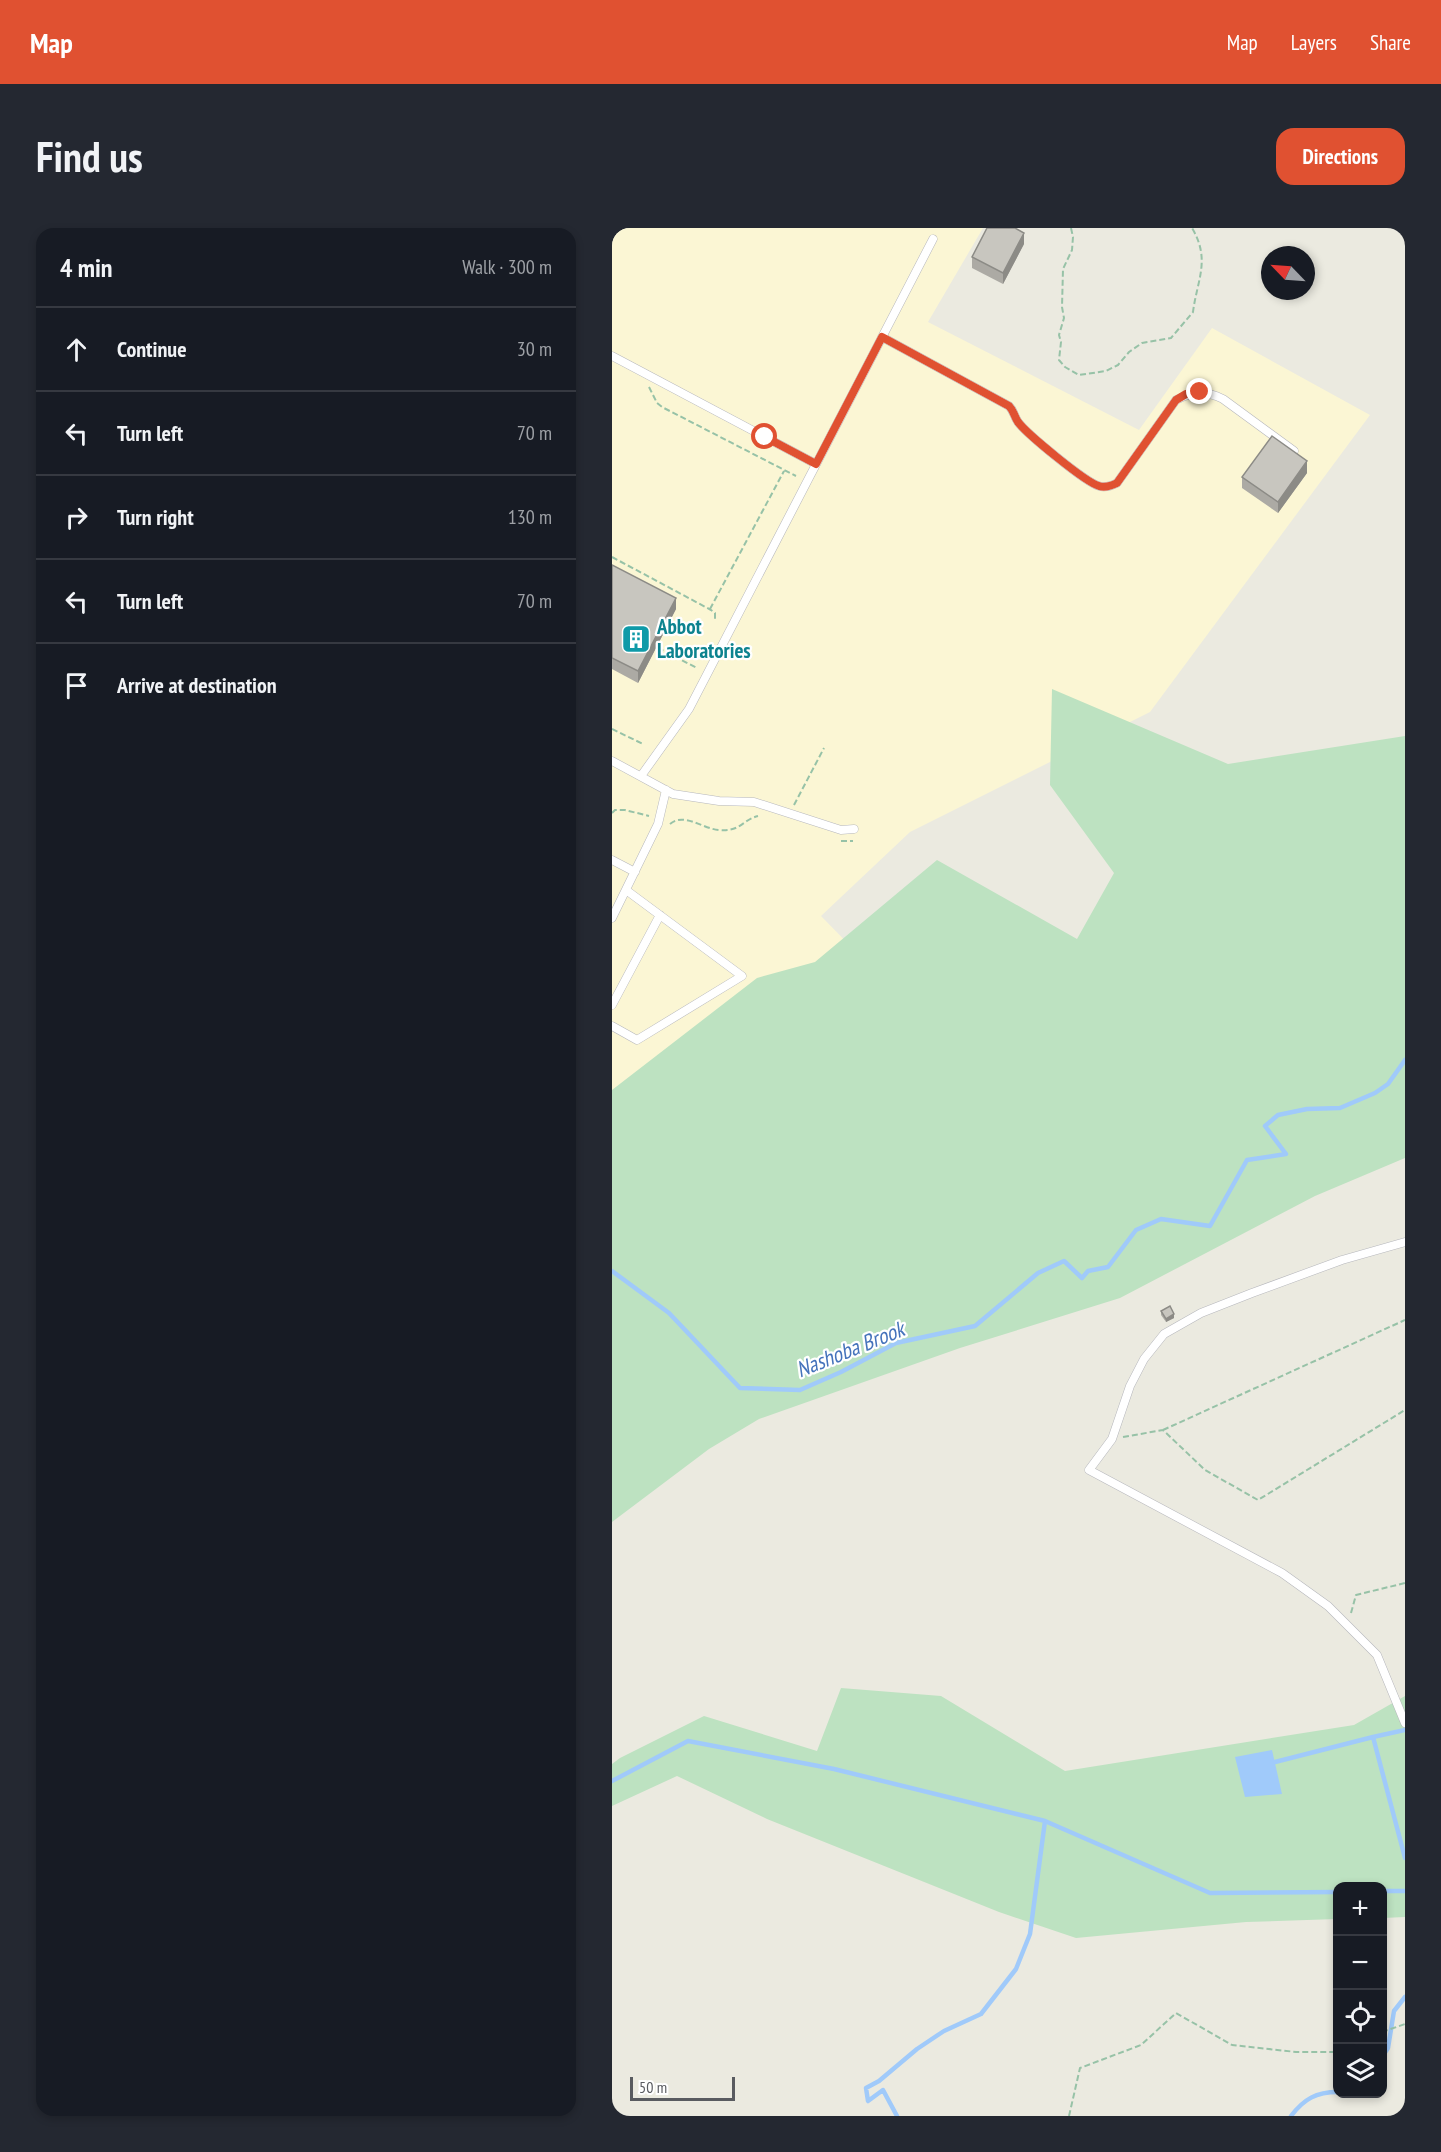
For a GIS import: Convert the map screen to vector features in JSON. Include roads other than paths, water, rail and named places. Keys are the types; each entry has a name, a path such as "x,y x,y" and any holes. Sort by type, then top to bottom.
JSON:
{"lane":[{"path":"640,776 689,709 933,239"},
{"path":"882,337 1009,406 1014,410 1017,421 1070,467 1099,486 1117,483 1176,400 1186,394 1200,392 1223,399 1294,451"},
{"path":"612,356 816,464"},
{"path":"612,761 673,794 719,801 754,802 841,830 854,829"},
{"path":"612,918 658,824 666,790"},
{"path":"612,860 635,872"},
{"path":"612,1026 637,1040 742,976 626,890"},
{"path":"612,1005 660,915"},
{"path":"1405,1242 1342,1260 1252,1293 1201,1313 1164,1334 1144,1359 1130,1386 1112,1439 1089,1470 1282,1573 1328,1606 1377,1655 1405,1723"}],"water":[{"path":"1272,1750 1282,1794 1245,1797 1235,1757"}],"waterway":[{"name":"Nashoba Brook","path":"612,1271 669,1313 740,1388 800,1390 841,1372 896,1343 975,1326 1038,1273 1064,1261 1082,1278 1088,1271 1108,1267 1136,1230 1161,1219 1210,1226 1247,1160 1286,1154 1265,1126 1278,1115 1307,1109 1340,1108 1375,1093 1388,1084 1405,1060"},
{"path":"1405,1730 1373,1737 1405,1858"},
{"path":"1275,1762 1373,1737"},
{"path":"612,1781 688,1741 834,1769 1045,1821 1210,1893 1333,1892"},
{"path":"897,2116 883,2090 868,2101 866,2088 879,2081 917,2049 944,2031 981,2014 1016,1969 1030,1934 1045,1821"},
{"path":"1387,1891 1405,1891"},
{"path":"1387,2050 1394,2011 1405,1997"},
{"path":"1291,2116 1311,2098 1323,2093 1333,2092"}],"place":[{"name":"Abbot Laboratories","path":"636,639"}]}
